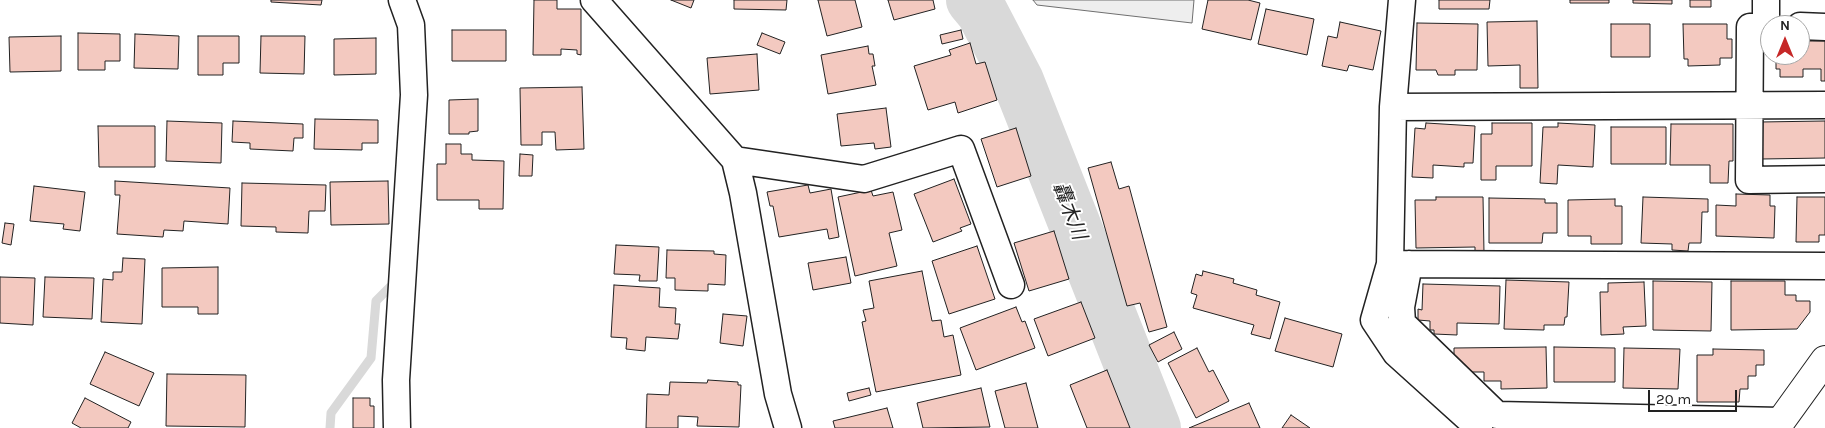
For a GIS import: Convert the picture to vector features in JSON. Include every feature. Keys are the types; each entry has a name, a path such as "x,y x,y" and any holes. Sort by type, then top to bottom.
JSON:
{"highway":[{"path":"1779,425 1825,360"}],"street":[{"path":"397,428 396,380 414,95 411,25 402,0"},
{"path":"594,0 735,160 778,394 788,428"},
{"path":"1402,0 1393,107 1402,323 1497,415 1779,425"},
{"path":"1766,0 1767,15"},
{"path":"1760,26 1750,27 1749,180 1825,179"},
{"path":"1810,26 1825,27"},
{"path":"1393,107 1825,106"},
{"path":"735,160 864,179 961,149 1011,285"},
{"path":"1400,264 1825,266"},
{"path":"1400,264 1374,320 1396,353 1479,428"}],"shaded area":[{"path":"1033,0 1194,0 1192,23 1037,5"}],"building":[{"path":"271,0 322,0 321,5 271,2"},
{"path":"534,0 557,0 557,9 581,9 581,55 577,54 577,50 561,49 561,55 533,55"},
{"path":"671,0 694,0 691,8"},
{"path":"734,0 787,0 786,10 734,9"},
{"path":"818,0 855,0 862,27 827,36"},
{"path":"888,0 933,0 935,9 894,20"},
{"path":"1208,0 1248,0 1260,3 1251,40 1202,29"},
{"path":"1439,0 1490,0 1489,9 1439,9"},
{"path":"1570,0 1609,0 1609,3 1570,3"},
{"path":"1633,0 1672,0 1672,4 1633,3"},
{"path":"1690,0 1711,0 1711,7 1690,7"},
{"path":"1266,9 1314,19 1307,55 1258,44"},
{"path":"1537,21 1538,88 1520,88 1520,65 1488,66 1487,22"},
{"path":"1340,22 1381,31 1373,70 1349,65 1347,71 1322,66 1328,36 1337,38"},
{"path":"1417,23 1478,24 1477,70 1455,70 1455,75 1438,75 1436,70 1416,70"},
{"path":"1611,24 1650,24 1650,57 1611,57"},
{"path":"1683,24 1727,24 1727,39 1732,39 1732,58 1720,58 1720,65 1688,66 1688,59 1684,59"},
{"path":"452,30 506,30 506,61 452,61"},
{"path":"961,30 963,39 942,44 940,35"},
{"path":"78,33 120,34 120,61 105,61 105,70 78,70"},
{"path":"762,33 785,42 780,54 757,45"},
{"path":"135,34 179,36 178,69 134,68"},
{"path":"61,36 61,71 10,72 9,37"},
{"path":"198,36 239,36 239,63 223,63 223,75 198,75"},
{"path":"261,36 305,36 304,74 260,73"},
{"path":"376,38 376,74 334,75 334,39"},
{"path":"1810,41 1825,41 1825,81 1821,81 1821,69 1803,69 1803,77 1780,77 1780,69 1776,69 1776,65 1810,65"},
{"path":"970,43 976,64 985,62 997,100 958,113 955,102 928,110 914,66 951,55 949,50"},
{"path":"868,46 869,54 873,54 875,66 872,66 876,85 828,94 821,55"},
{"path":"757,54 759,90 710,94 707,58"},
{"path":"582,87 584,149 556,150 555,132 542,132 542,145 521,145 520,88"},
{"path":"478,99 478,131 469,132 469,134 449,134 449,100"},
{"path":"886,108 891,147 875,149 874,143 841,146 837,114"},
{"path":"315,119 378,120 378,143 362,143 362,150 314,149"},
{"path":"167,121 222,123 221,163 166,161"},
{"path":"233,121 303,124 303,138 294,138 293,151 250,149 250,143 232,142"},
{"path":"1825,121 1825,158 1761,159 1760,122"},
{"path":"1426,123 1475,126 1473,163 1464,163 1464,167 1433,165 1433,178 1412,177 1415,128 1425,129"},
{"path":"1492,123 1532,123 1532,166 1496,166 1496,180 1481,180 1481,134 1492,134"},
{"path":"1558,123 1595,125 1593,167 1558,165 1557,184 1540,183 1543,127 1558,127"},
{"path":"1671,124 1733,124 1733,161 1729,161 1728,183 1710,183 1710,165 1670,165"},
{"path":"98,126 155,126 155,167 99,167"},
{"path":"1611,127 1666,127 1666,164 1611,164"},
{"path":"1016,128 1031,176 997,187 981,139"},
{"path":"446,144 461,144 461,154 472,154 472,160 504,161 503,209 479,209 479,200 437,200 437,164 446,164"},
{"path":"520,154 533,155 532,176 519,176"},
{"path":"1111,162 1119,189 1129,186 1167,327 1149,332 1140,303 1127,306 1088,168"},
{"path":"954,179 971,224 960,228 962,231 933,242 914,194"},
{"path":"115,181 230,188 228,224 184,221 183,231 164,230 163,237 117,234 120,195 115,195"},
{"path":"388,181 389,224 331,225 330,182"},
{"path":"242,183 326,185 325,211 309,211 308,233 276,232 276,227 241,226"},
{"path":"808,185 810,193 831,189 839,237 829,239 827,229 779,237 773,206 770,206 767,192"},
{"path":"34,186 85,192 80,231 63,229 64,224 30,221"},
{"path":"871,190 873,196 893,192 902,230 889,233 897,266 855,276 838,197"},
{"path":"1736,194 1770,195 1770,206 1775,206 1774,238 1716,236 1716,205 1736,206"},
{"path":"1436,197 1483,197 1484,253 1475,253 1475,247 1416,248 1415,200 1436,200"},
{"path":"1643,197 1708,199 1708,212 1702,212 1701,243 1689,243 1688,251 1672,250 1672,244 1641,243"},
{"path":"1797,197 1825,197 1825,235 1819,235 1819,242 1796,242"},
{"path":"1489,198 1545,199 1545,203 1557,203 1557,233 1543,233 1542,243 1489,243"},
{"path":"1615,199 1615,206 1622,206 1622,244 1591,244 1591,236 1568,236 1568,200"},
{"path":"5,223 14,224 11,245 2,243"},
{"path":"1054,231 1069,279 1029,291 1014,243"},
{"path":"616,245 659,247 657,281 639,281 640,275 614,274"},
{"path":"977,246 995,299 949,314 932,261"},
{"path":"667,250 714,251 714,254 726,255 725,285 708,284 708,291 675,290 675,278 666,278"},
{"path":"846,257 851,283 813,290 808,263"},
{"path":"123,258 145,259 142,324 101,322 103,279 113,280 113,272 122,272"},
{"path":"218,267 218,314 198,314 198,307 162,307 162,268"},
{"path":"922,271 932,321 941,320 944,337 953,335 961,375 876,392 862,322 866,321 863,310 874,308 869,281"},
{"path":"1203,271 1234,279 1233,283 1257,290 1256,295 1280,302 1270,339 1251,334 1254,325 1193,308 1197,295 1191,293 1196,274 1202,276"},
{"path":"0,277 35,278 33,325 0,323"},
{"path":"45,277 94,278 92,319 43,317"},
{"path":"1506,280 1569,282 1567,317 1565,317 1564,325 1544,325 1544,330 1504,329"},
{"path":"1653,281 1712,282 1711,331 1653,330"},
{"path":"1731,281 1785,281 1785,295 1796,295 1796,301 1810,301 1810,312 1797,329 1731,330"},
{"path":"1644,282 1646,326 1623,327 1624,334 1601,335 1600,292 1608,292 1608,283"},
{"path":"1423,284 1500,286 1499,324 1457,323 1457,335 1434,334 1434,330 1430,330 1430,321 1418,320 1418,309 1422,310"},
{"path":"614,285 660,288 659,307 676,308 675,324 680,324 678,339 646,337 645,351 626,349 627,338 611,337"},
{"path":"1081,302 1095,338 1048,356 1034,319"},
{"path":"1016,307 1022,322 1025,321 1035,348 976,370 960,328"},
{"path":"723,314 747,316 743,346 720,343"},
{"path":"1285,318 1342,334 1333,367 1275,351"},
{"path":"1174,332 1182,349 1158,362 1149,345"},
{"path":"1546,347 1547,388 1501,389 1501,381 1484,381 1484,372 1466,372 1466,366 1459,366 1459,360 1454,360 1454,348"},
{"path":"1554,347 1615,348 1615,382 1554,382"},
{"path":"1197,348 1209,372 1213,370 1229,401 1196,418 1168,363"},
{"path":"1624,348 1680,349 1678,389 1623,388"},
{"path":"1713,349 1764,350 1764,365 1756,365 1756,376 1748,376 1748,389 1740,389 1739,402 1697,402 1697,355 1713,355"},
{"path":"105,352 154,373 139,406 90,384"},
{"path":"1107,370 1130,428 1087,428 1070,385"},
{"path":"167,374 246,375 245,427 166,426"},
{"path":"708,380 738,382 738,385 741,385 739,427 697,426 698,417 678,416 678,428 646,428 647,394 669,395 670,382 707,383"},
{"path":"1026,383 1038,428 1005,428 995,391"},
{"path":"869,388 871,395 849,401 847,393"},
{"path":"981,388 990,427 923,428 917,403"},
{"path":"85,398 131,422 128,428 81,428 72,423"},
{"path":"353,398 370,398 370,406 374,406 374,428 353,428"},
{"path":"1249,403 1260,428 1189,428"},
{"path":"887,408 893,428 835,428 833,421"},
{"path":"1291,415 1310,428 1282,428"}],"waterway":[{"name":"轟木川","path":"972,0 982,12 1018,81 1155,428"},
{"path":"330,428 331,413 371,358 376,301 390,287"}]}
